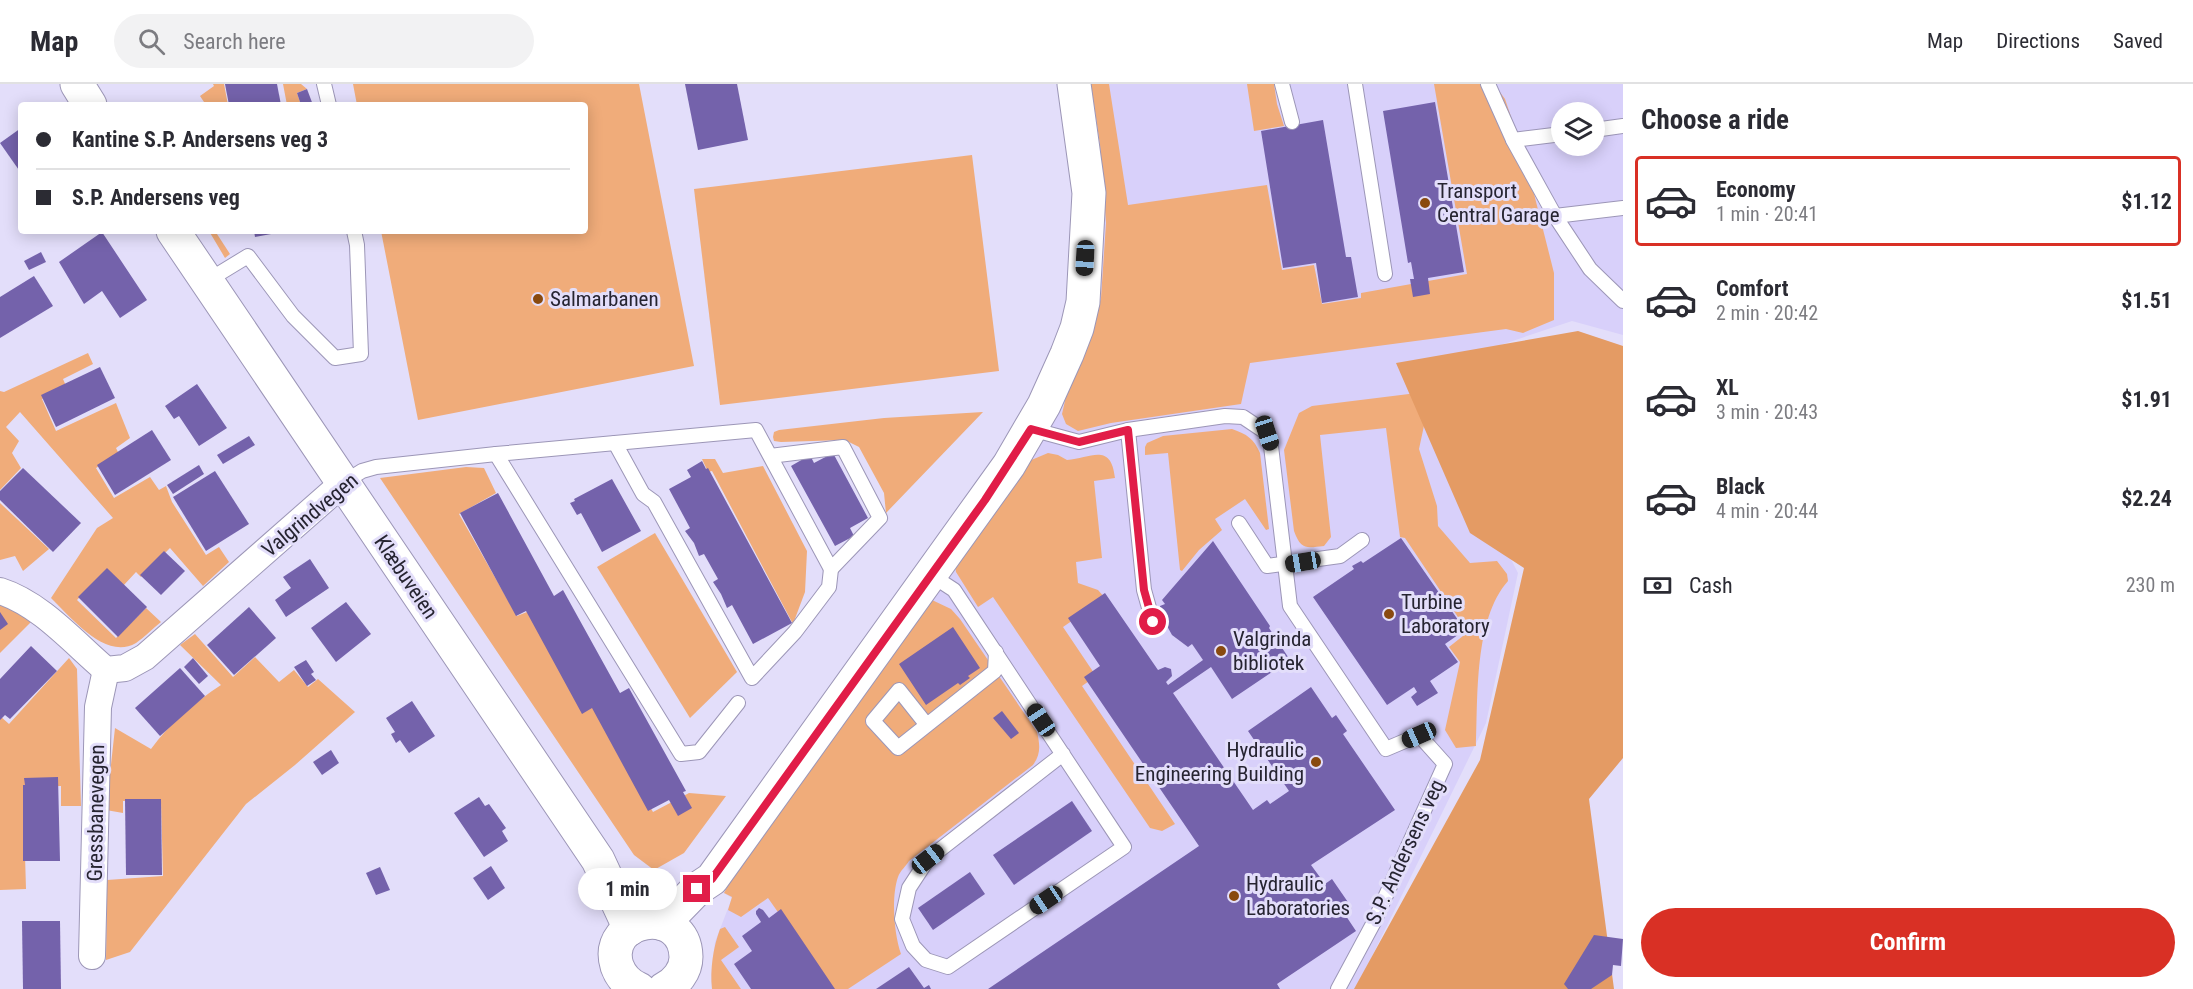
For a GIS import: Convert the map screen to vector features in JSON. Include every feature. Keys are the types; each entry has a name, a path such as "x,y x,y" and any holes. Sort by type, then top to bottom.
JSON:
{"street":[{"path":"77,84 88,102"},
{"path":"672,931 697,889 712,879 997,482 1031,429 1067,354 1077,328 1083,302 1089,193 1074,84"},
{"name":"Klæbuveien","path":"175,234 598,860 630,929"},
{"name":"Valgrindvegen","path":"106,670 125,668 145,657 344,483"},
{"path":"0,591 15,596 46,618 106,670"},
{"name":"Gressbanevegen","path":"92,956 98,707 106,670"},
{"path":"626,985 616,962 617,947 624,934 647,922 672,931 686,954 686,962 681,975 671,987"}],"lane":[{"path":"324,84 328,102"},
{"path":"1282,84 1292,122"},
{"path":"1355,84 1385,274"},
{"path":"1488,84 1513,140 1555,216 1590,269 1623,301"},
{"path":"1605,128 1623,126"},
{"path":"1513,140 1551,135"},
{"path":"1555,216 1623,208"},
{"path":"207,281 248,256 293,316 335,358 361,354 355,234"},
{"name":"S.P. Andersens veg","path":"1031,429 1079,442 1128,430 1226,416 1243,417 1267,433 1271,446 1290,606 1386,749 1419,735 1445,764 1374,922 1338,989"},
{"name":"Valgrindvegen","path":"344,483 363,471 375,468 496,454 756,430 770,456"},
{"path":"1128,430 1144,590 1153,622"},
{"path":"615,443 643,494 654,502 752,678 795,632 829,587 831,569 770,456 843,447 880,518 831,569"},
{"path":"496,454 681,754 699,752 738,703"},
{"path":"1239,523 1267,566 1340,556 1362,540"},
{"path":"931,575 954,590 996,652 1063,754 1124,847 948,968 926,960 913,946 903,918 909,888 928,859 1063,754"},
{"path":"926,724 995,671 996,652"}],"shaded area":[{"path":"213,84 224,84 227,102 204,102 200,96 214,86"},
{"path":"283,84 301,84 307,89 297,93 300,102 286,102"},
{"name":"Salmarbanen","path":"353,84 639,84 694,366 418,420 382,234 588,234 588,102 356,102"},
{"path":"1074,84 1623,84 1623,335 1572,321 1417,373 1518,573 1486,723 1356,989 712,989 711,976 715,942 732,898 724,893 1077,328"},
{"path":"1091,84 1109,84 1128,205 1267,185 1282,270 1314,265 1322,304 1361,298 1361,293 1467,274 1434,84 1494,84 1505,99 1525,158 1554,273 1554,320 1523,333 1506,329 1250,363 1241,404 1111,423 1078,431 1066,424 1062,414 1067,392 1088,346 1101,298 1106,223 1100,145"},
{"path":"1247,84 1274,84 1284,126 1254,131"},
{"path":"972,155 999,371 720,405 694,189"},
{"path":"211,234 217,234 230,254 225,258"},
{"path":"1578,331 1623,346 1623,758 1589,799 1614,989 1354,989 1480,760 1524,568 1470,533 1396,363"},
{"path":"88,353 93,364 63,379 66,386 42,399 56,431 116,403 130,438 116,448 119,454 96,468 114,498 150,477 159,490 166,486 172,502 206,555 219,547 229,562 203,586 170,548 141,577 136,572 123,586 106,570 77,600 116,638 146,608 161,622 136,643 124,647 101,642 89,634 51,598 97,528 113,518 20,412 6,427 19,441 12,453 21,468 0,490 0,391 4,392"},
{"path":"1417,393 1425,421 1419,449 1437,506 1438,526 1470,563 1497,561 1507,574 1508,581 1497,597 1483,637 1478,683 1476,746 1456,748 1445,730 1460,662 1449,647 1468,632 1405,538 1400,537 1386,428 1320,435 1331,537 1324,546 1308,547 1299,542 1294,531 1284,450 1299,413 1312,406"},
{"path":"983,412 886,513 884,493 859,447 845,440 781,442 774,441 773,437 774,432 779,430 884,418"},
{"path":"1232,429 1249,438 1260,453 1269,529 1266,530 1245,499 1215,519 1222,530 1199,550 1182,571 1180,570 1168,453 1145,455 1145,447 1147,443 1163,436"},
{"path":"1048,453 1067,460 1092,455 1104,456 1113,467 1115,478 1094,481 1102,558 1076,562 1078,583 1098,590 1105,598 1063,627 1096,676 1082,686 1175,824 1162,831 1150,828 993,597 978,607 956,572 955,565 1029,461"},
{"path":"702,459 715,459 723,473 763,466 807,551 805,592 793,624 712,471 708,472"},
{"path":"466,467 484,468 496,493 459,514 517,616 527,612 593,705 653,812 689,793 726,796 684,853 654,870 634,855 380,478"},
{"path":"0,503 49,549 23,571 15,556 0,560"},
{"path":"655,533 737,672 690,718 597,567"},
{"path":"932,600 951,609 960,619 1037,732 1039,753 1033,765 909,861 900,873 894,905 895,926 901,954 848,989 832,989 768,898 741,917 728,910 732,897 724,893 736,870"},
{"path":"0,602 32,621 0,653"},
{"path":"195,634 233,677 255,657 279,682 294,670 308,687 318,679 355,712 295,765 246,804 130,952 106,960 107,880 163,876 161,801 123,801 123,813 106,810 115,728 151,749 183,714 221,685 180,645"},
{"path":"69,658 77,669 81,806 61,806 61,786 23,787 26,889 0,890 0,716 9,724"},
{"path":"673,883 683,891 653,905 640,901 629,885 654,885"},
{"path":"725,927 739,947 721,960 741,989 712,989 714,951 720,929"}],"building":[{"path":"225,84 277,84 280,102 228,102"},
{"path":"685,84 737,84 748,140 698,150"},
{"path":"307,89 312,102 300,102 297,93"},
{"name":"Transport Central Garage","path":"1435,102 1464,272 1428,278 1430,294 1413,297 1410,279 1414,279 1411,262 1408,263 1383,111"},
{"path":"1323,120 1346,257 1351,257 1358,297 1322,303 1316,263 1283,268 1261,131"},
{"path":"18,130 18,169 0,143"},
{"path":"99,234 103,234 147,300 120,318 102,291 84,304 59,262"},
{"path":"254,234 271,234 255,237"},
{"path":"41,252 46,262 29,270 24,261"},
{"path":"34,276 53,306 0,338 0,297"},
{"path":"100,367 115,398 56,427 41,395"},
{"path":"197,384 227,428 199,446 179,416 174,419 165,406"},
{"path":"152,430 171,460 115,495 97,465"},
{"path":"249,436 255,445 223,464 217,455"},
{"path":"833,453 868,518 850,528 854,536 835,546 791,466 810,455 814,463"},
{"path":"702,461 706,469 708,468 792,623 753,644 732,605 727,608 713,582 718,579 704,554 699,556 694,543 685,531 690,528 669,489 691,477 687,470"},
{"path":"199,465 204,474 173,494 167,485"},
{"path":"23,468 81,523 53,552 0,500 0,491"},
{"path":"215,471 249,524 206,551 173,497"},
{"path":"612,479 641,531 602,552 581,513 577,515 570,503"},
{"path":"498,493 554,596 563,590 620,693 629,688 686,791 683,792 692,808 678,816 669,800 648,811 592,708 582,714 526,611 516,616 460,513"},
{"name":"Turbine Laboratory","path":"1401,538 1465,630 1445,644 1458,662 1430,681 1438,693 1417,706 1411,697 1417,692 1414,687 1387,705 1313,597 1354,569 1352,566 1361,561 1363,563"},
{"path":"1213,541 1290,660 1232,699 1211,667 1173,693 1253,810 1267,800 1270,804 1289,791 1248,731 1311,687 1332,718 1336,715 1347,731 1343,734 1395,810 1311,865 1325,884 1332,879 1352,908 1344,913 1356,931 1277,984 1280,989 988,989 1199,846 1084,677 1100,666 1068,618 1105,593 1158,670 1165,667 1171,669 1172,676 1166,682 1168,685 1203,660 1192,644 1188,647 1172,635 1162,617 1160,606 1165,604 1162,600"},
{"path":"164,551 185,571 161,595 140,575"},
{"path":"310,559 329,588 286,617 275,600 291,588 283,577"},
{"path":"107,568 147,607 118,637 78,597"},
{"path":"346,602 371,634 336,662 311,628"},
{"path":"249,607 276,638 234,675 207,645"},
{"path":"0,612 8,624 0,630"},
{"path":"953,627 980,668 960,685 958,683 926,705 899,664"},
{"path":"31,646 57,671 10,719 5,715 0,720 0,679"},
{"path":"193,658 208,676 199,684 184,667"},
{"path":"306,660 316,680 307,686 294,667"},
{"path":"180,668 205,696 160,736 135,708"},
{"path":"412,701 435,736 409,753 400,740 396,743 391,734 395,732 386,718"},
{"path":"1002,711 1019,733 1011,739 993,718"},
{"path":"331,750 339,763 322,775 313,762"},
{"path":"58,777 60,861 23,861 24,778"},
{"path":"479,797 485,806 489,804 506,828 502,831 508,841 484,857 454,813"},
{"path":"125,799 161,799 162,875 126,875"},
{"path":"1072,801 1092,831 1014,885 993,855"},
{"path":"491,866 505,888 488,900 473,878"},
{"path":"380,867 390,890 376,895 366,873"},
{"path":"970,872 985,894 933,930 918,908"},
{"path":"759,908 769,918 781,909 835,989 751,989 734,964 752,951 742,936 761,922 756,914"},
{"path":"22,921 60,921 61,989 23,989"},
{"path":"1594,935 1623,939 1621,966 1613,965 1612,975 1591,989 1568,989 1564,984"},
{"path":"909,967 924,988 929,985 931,989 876,989"}],"place":[{"name":"Transport Central Garage","path":"1425,203"},
{"name":"Salmarbanen","path":"538,299"},
{"name":"Turbine Laboratory","path":"1389,614"},
{"name":"Valgrinda bibliotek","path":"1221,651"},
{"name":"Hydraulic Engineering Building","path":"1316,762"},
{"name":"Hydraulic Laboratories","path":"1234,896"}],"route":[{"path":"697,889 712,879 985,500 1031,429 1079,442 1128,430 1144,590 1153,622"}]}
